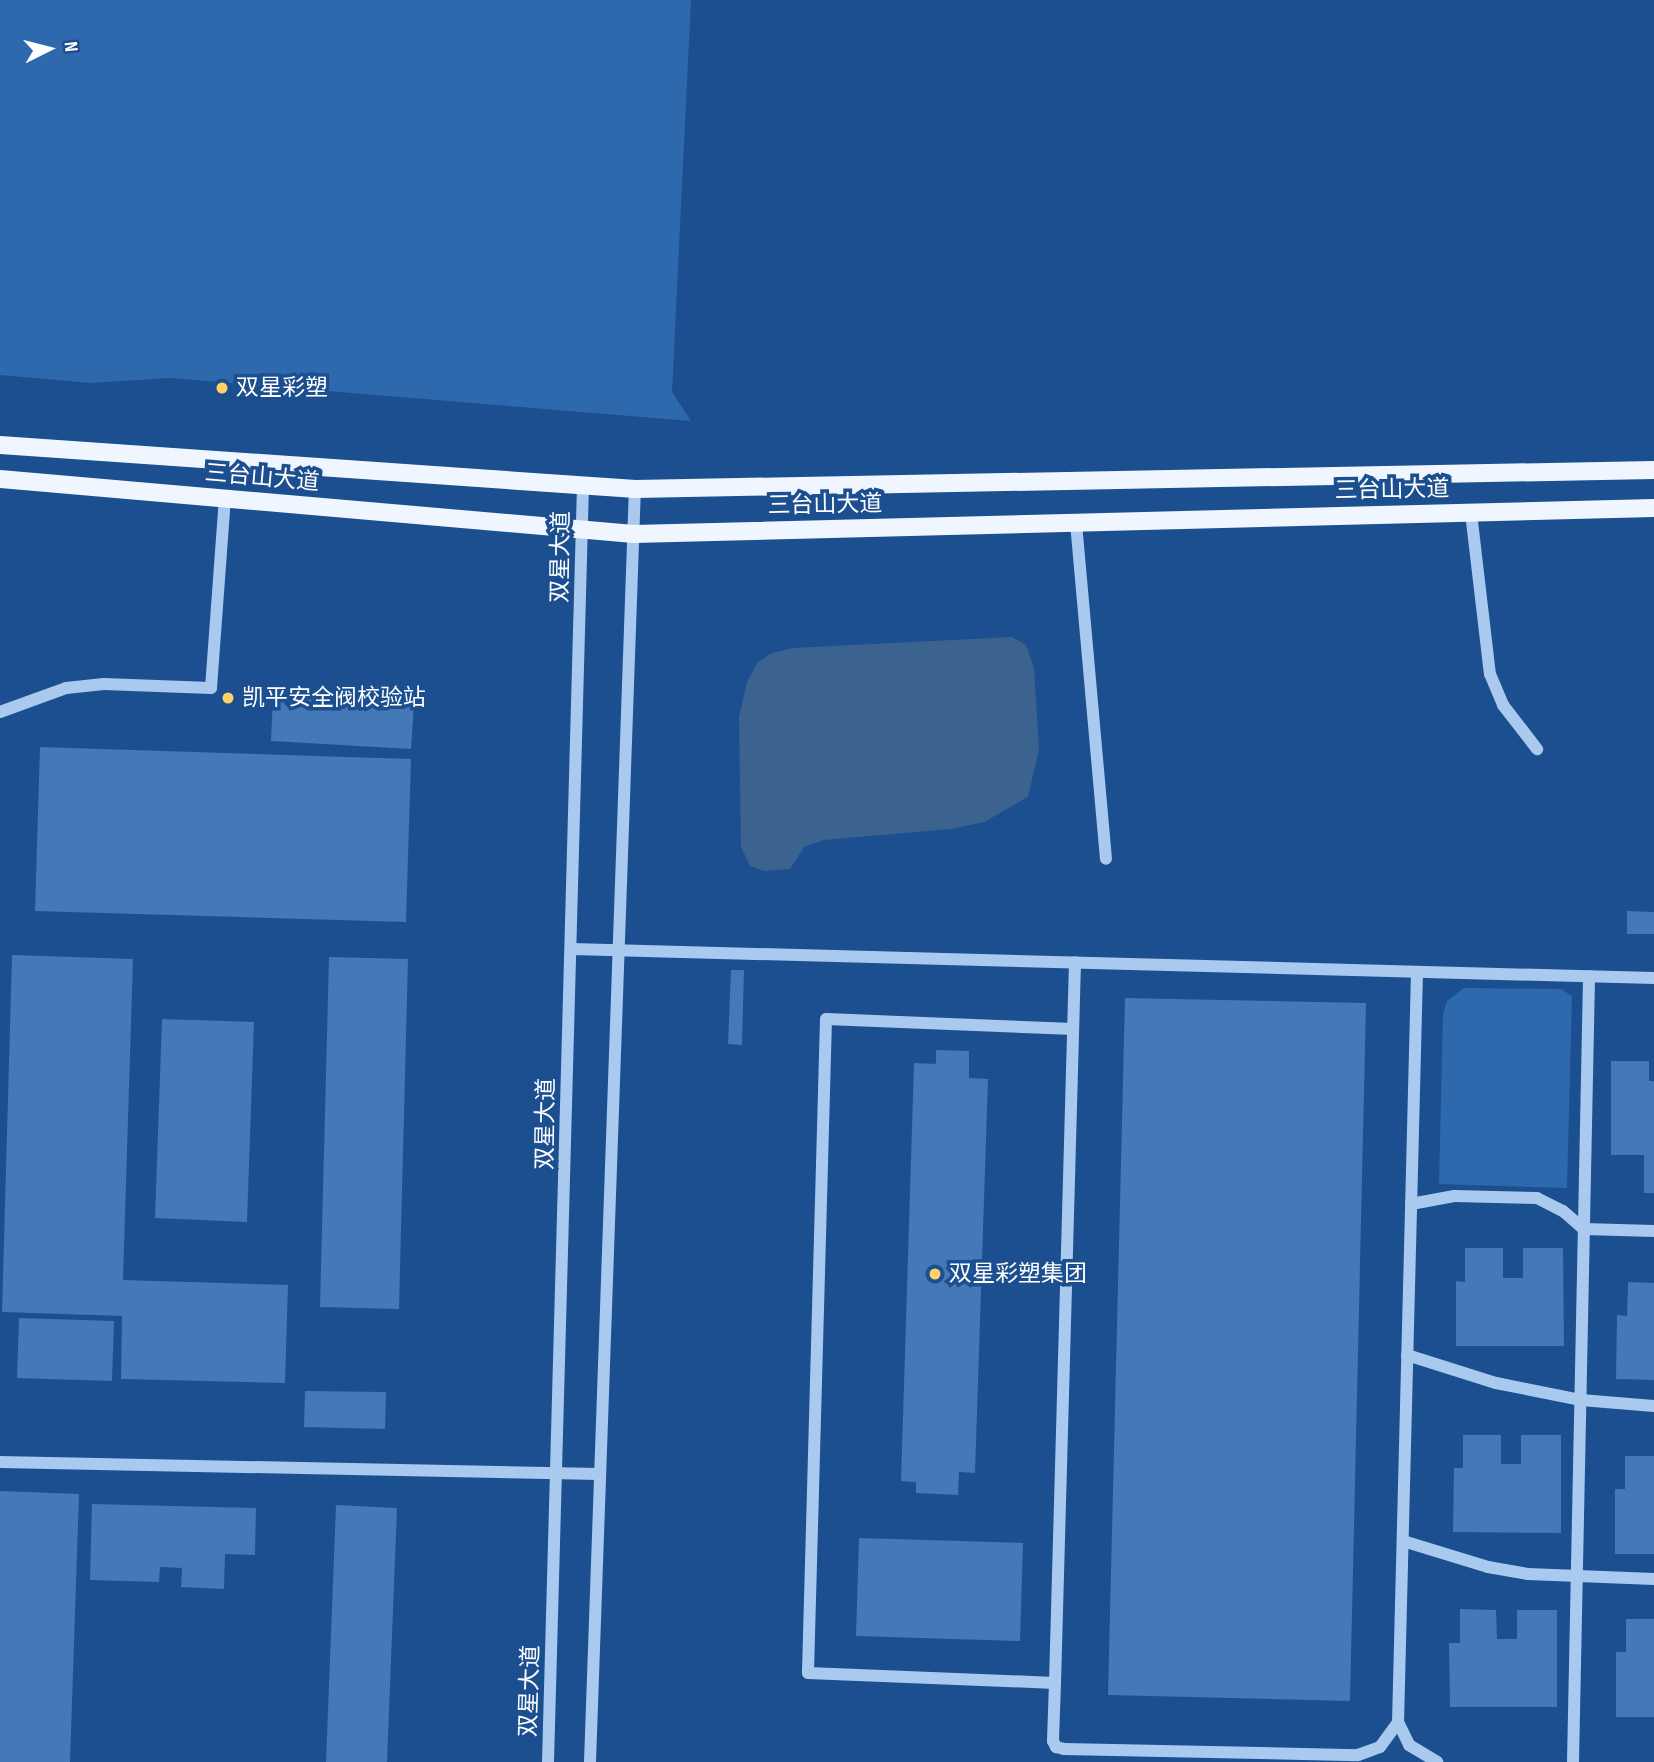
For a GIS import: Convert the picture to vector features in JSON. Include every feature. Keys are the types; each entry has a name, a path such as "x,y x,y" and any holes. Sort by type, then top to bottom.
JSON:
{"main road":[{"name":"三台山大道","path":"0,445 635,489 1654,470"},
{"name":"三台山大道","path":"0,479 634,534 1654,508"}],"street":[{"name":"双星大道","path":"548,1762 559,1473 583,487"},
{"path":"590,1762 635,489"},
{"path":"0,712 66,688 104,684 211,688 225,499"},
{"path":"1471,513 1490,674 1503,705 1536,749"},
{"path":"1076,523 1106,859"},
{"path":"572,949 1654,978"},
{"path":"1075,962 1053,1741 1056,1747 1064,1749 1358,1755 1380,1747 1398,1722"},
{"path":"1417,972 1398,1722 1409,1745 1437,1762"},
{"path":"1573,1762 1589,976"},
{"path":"1055,1683 808,1674 825,1032 826,1019 1073,1029"},
{"path":"1411,1204 1454,1196 1537,1198 1563,1211 1584,1229 1654,1231"},
{"path":"1407,1355 1496,1383 1581,1400 1654,1406"},
{"path":"0,1462 600,1474"},
{"path":"1403,1541 1488,1567 1528,1574 1654,1579"}],"shaded area":[{"path":"0,0 691,0 672,392 691,421 169,378 90,383 0,375"},
{"path":"1012,637 1026,645 1034,668 1039,749 1028,797 984,822 951,829 824,840 804,847 790,869 764,871 750,866 741,847 739,717 747,682 758,662 772,653 793,648"},
{"path":"1464,988 1561,989 1572,996 1567,1188 1439,1184 1443,1014 1447,1001"}],"building":[{"path":"273,696 414,704 411,749 271,741"},
{"path":"40,747 411,759 406,922 35,911"},
{"path":"1627,911 1654,912 1654,934 1627,934"},
{"path":"12,955 133,959 123,1280 288,1285 285,1383 121,1379 122,1316 2,1312"},
{"path":"329,957 408,959 399,1309 320,1307"},
{"path":"731,970 744,970 742,1045 728,1044"},
{"path":"1125,998 1366,1003 1350,1701 1108,1695"},
{"path":"162,1019 254,1022 247,1222 155,1218"},
{"path":"936,1050 969,1051 969,1078 988,1079 975,1473 959,1472 958,1495 916,1493 916,1482 901,1481 914,1063 936,1064"},
{"path":"1611,1061 1649,1061 1649,1081 1654,1081 1654,1193 1644,1193 1644,1155 1611,1155"},
{"path":"1465,1248 1503,1248 1503,1278 1523,1278 1523,1248 1563,1248 1564,1346 1456,1346 1456,1281 1465,1282"},
{"path":"1628,1282 1654,1283 1654,1380 1616,1379 1617,1315 1627,1316"},
{"path":"19,1318 114,1321 112,1381 17,1378"},
{"path":"305,1391 386,1392 385,1429 304,1427"},
{"path":"1463,1435 1501,1435 1501,1464 1521,1464 1521,1435 1561,1435 1561,1533 1453,1532 1454,1468 1463,1468"},
{"path":"1625,1456 1654,1456 1654,1554 1615,1554 1615,1489 1625,1489"},
{"path":"0,1491 79,1494 70,1762 0,1762"},
{"path":"92,1504 256,1508 255,1555 225,1554 224,1589 181,1587 182,1568 160,1567 159,1582 90,1580"},
{"path":"336,1505 397,1508 387,1762 326,1762"},
{"path":"859,1538 1023,1543 1020,1641 856,1636"},
{"path":"1460,1609 1496,1610 1497,1639 1517,1639 1517,1610 1557,1610 1557,1707 1450,1707 1449,1643 1460,1643"},
{"path":"1626,1619 1654,1619 1654,1717 1616,1717 1616,1652 1626,1652"}],"place":[{"name":"双星彩塑","path":"222,388"},
{"name":"凯平安全阀校验站","path":"228,698"},
{"name":"双星彩塑集团","path":"935,1274"}]}
